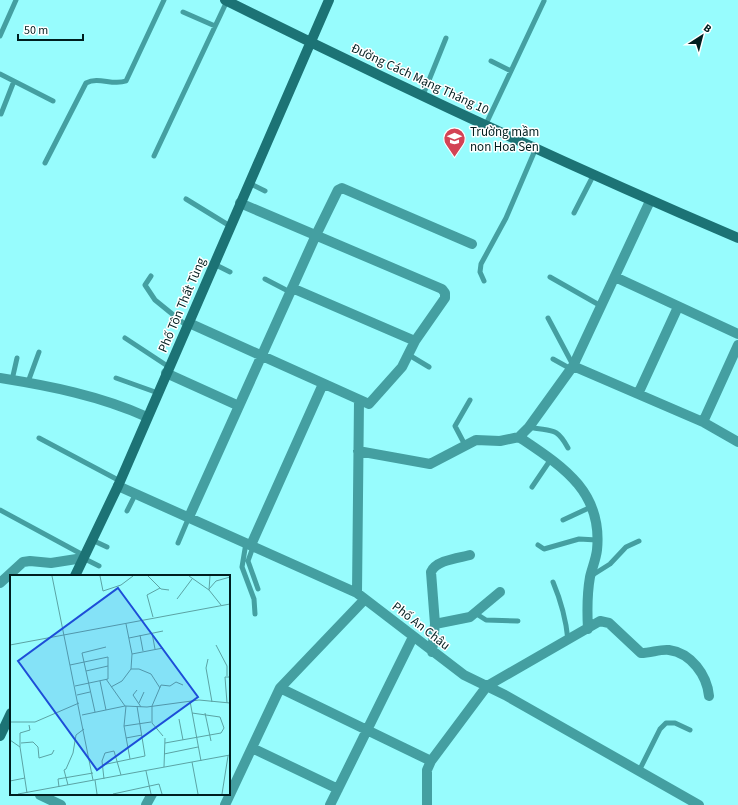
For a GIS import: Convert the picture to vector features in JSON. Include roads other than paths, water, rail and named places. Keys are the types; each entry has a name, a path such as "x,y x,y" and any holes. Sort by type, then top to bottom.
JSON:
{"street":[{"name":"Phố Tôn Thất Tùng","path":"75,575 119,483 329,0"},
{"name":"Đường Cách Mạng Tháng 10","path":"226,1 310,42 650,201 738,238"},
{"path":"189,517 335,193 342,188 472,244"},
{"path":"358,451 430,464 476,440 500,441 519,437 529,427 572,367 650,201"},
{"path":"188,324 369,404 394,376 409,355 415,341 446,298 444,291 240,203"},
{"path":"615,277 738,334"},
{"path":"291,290 415,341"},
{"path":"638,394 678,307"},
{"path":"703,422 738,345"},
{"path":"572,367 703,422 738,442"},
{"path":"168,370 239,406"},
{"path":"0,378 28,382 106,400 148,417"},
{"path":"250,545 324,384"},
{"path":"230,794 280,688 361,596 358,451 359,400"},
{"path":"519,437 551,459 580,484 592,507 598,530 597,551 590,577 587,600 588,629"},
{"name":"Phố An Châu","path":"119,483 136,494 361,596 459,672 487,686 639,771 684,801 699,805"},
{"path":"432,652 436,624 432,572 433,568 440,563 470,555"},
{"path":"0,583 23,562 30,561 51,563 84,557"},
{"path":"436,624 470,617 500,592"},
{"path":"427,805 427,770 431,760 487,686 600,621 605,621 642,654 667,650 686,656 696,665 702,675 709,696"},
{"path":"330,805 413,637"},
{"path":"280,688 431,760"},
{"path":"0,736 10,715"},
{"path":"252,748 338,789"},
{"path":"36,805 41,795 61,805"},
{"path":"146,805 151,795"},
{"path":"225,805 230,795"}],"lane":[{"path":"0,36 16,0"},
{"path":"46,163 86,83 92,80 120,83 126,81 164,0"},
{"path":"154,156 226,1"},
{"path":"486,124 544,1"},
{"path":"183,12 215,26"},
{"path":"423,95 446,38"},
{"path":"491,61 511,71"},
{"path":"0,74 53,101"},
{"path":"1,114 14,81"},
{"path":"484,281 480,272 481,264 506,218 536,148"},
{"path":"574,213 594,174"},
{"path":"249,183 265,191"},
{"path":"186,199 230,226"},
{"path":"214,264 230,272"},
{"path":"151,276 145,285 155,300 188,324"},
{"path":"550,277 601,306"},
{"path":"265,279 291,290"},
{"path":"548,318 572,367"},
{"path":"125,338 168,370"},
{"path":"28,382 39,352"},
{"path":"409,355 429,367"},
{"path":"12,380 18,358"},
{"path":"553,358 572,367"},
{"path":"116,378 158,393"},
{"path":"465,445 455,426 470,400"},
{"path":"529,427 557,432 568,448"},
{"path":"39,438 119,483"},
{"path":"532,487 551,459"},
{"path":"127,511 136,494"},
{"path":"563,520 592,507"},
{"path":"0,510 99,566"},
{"path":"178,543 189,517"},
{"path":"538,545 544,550 579,539 597,540"},
{"path":"92,540 107,548"},
{"path":"590,577 610,564 626,547 638,540"},
{"path":"250,545 248,561 258,589"},
{"path":"250,545 242,567 254,599 255,614"},
{"path":"553,582 561,601 567,625 568,640"},
{"path":"475,613 486,620 518,621"},
{"path":"639,771 660,729 666,723 675,723 690,730"}],"place":[{"name":"Trường mầm non Hoa Sen","path":"454,158"}]}
